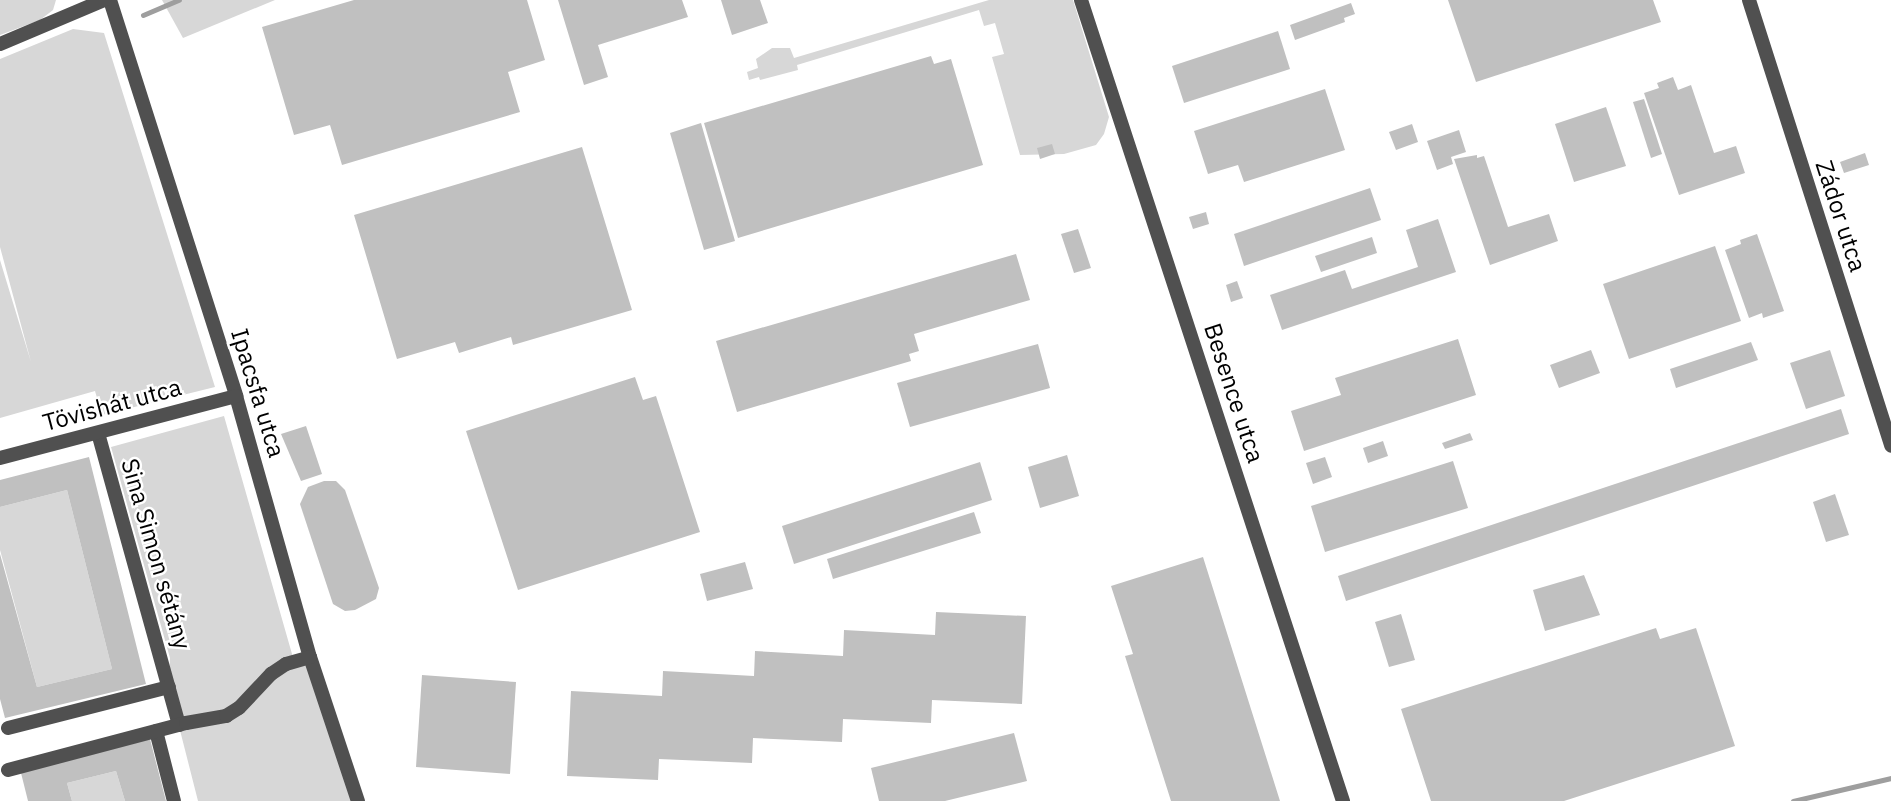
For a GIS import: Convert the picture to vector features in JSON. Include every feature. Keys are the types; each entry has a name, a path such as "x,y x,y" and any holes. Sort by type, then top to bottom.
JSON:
{"street":[{"path":"0,44 86,3 104,0"},
{"name":"Ipacsfa utca","path":"110,0 236,396 310,657 358,801"},
{"name":"Besence utca","path":"1081,0 1343,801"},
{"name":"Zádor utca","path":"1749,0 1891,446"},
{"name":"Tövishát utca","path":"0,458 236,396"},
{"name":"Sina Simon sétány","path":"99,433 179,725"},
{"path":"8,770 179,725 226,716 239,708 271,674 286,664 310,657"},
{"name":"Sina Simon sétány","path":"8,728 169,687"},
{"path":"156,731 174,801"}],"shaded area":[{"path":"0,0 56,0 53,10 40,20 0,35"},
{"path":"162,0 275,0 183,38"},
{"path":"989,0 1073,0 1109,117 1104,134 1096,145 1064,154 1020,155 992,57 1004,54 995,23 984,26 979,10 797,65 798,70 760,80 759,77 749,80 747,72 758,68 756,59 772,48 790,48 794,58"},
{"path":"73,29 104,33 215,387 102,415 95,391 0,418 0,260 31,362 0,247 0,59"},
{"path":"224,416 294,661 310,657 358,801 198,801 169,687 170,658 111,447"},
{"path":"67,490 112,669 37,687 0,550 0,507"},
{"path":"116,771 125,801 72,801 67,783"}],"building":[{"path":"354,0 527,0 545,60 508,72 520,112 342,165 330,125 294,135 262,27"},
{"path":"558,0 682,0 688,17 598,45 608,77 584,85"},
{"path":"721,0 760,0 768,23 732,35"},
{"path":"1448,0 1653,0 1661,22 1476,82"},
{"path":"1351,3 1355,14 1344,18 1345,22 1295,40 1290,25"},
{"path":"1278,31 1290,69 1184,103 1172,66"},
{"path":"931,56 934,64 951,59 983,165 738,238 704,123"},
{"path":"1673,77 1678,90 1691,85 1714,153 1736,146 1745,173 1679,195 1644,93 1659,88 1657,83"},
{"path":"1325,89 1345,150 1244,182 1238,165 1208,174 1194,131"},
{"path":"1644,99 1662,154 1651,158 1633,102"},
{"path":"1606,107 1626,166 1574,182 1555,124"},
{"path":"701,123 735,241 704,250 670,133"},
{"path":"1412,124 1418,142 1396,150 1389,132"},
{"path":"1459,130 1466,152 1451,157 1453,164 1437,170 1427,141"},
{"path":"1052,144 1055,154 1040,159 1037,148"},
{"path":"582,147 632,310 513,345 511,337 459,353 455,342 397,359 354,215"},
{"path":"1865,153 1869,165 1844,173 1840,162"},
{"path":"1477,155 1477,158 1484,156 1508,227 1549,214 1558,241 1490,265 1454,159"},
{"path":"1370,188 1381,220 1244,266 1234,234"},
{"path":"1206,212 1209,224 1193,229 1189,217"},
{"path":"1438,219 1456,272 1282,330 1270,295 1345,270 1352,289 1418,267 1406,230"},
{"path":"1078,229 1091,268 1074,273 1061,234"},
{"path":"1757,234 1784,311 1763,318 1762,313 1749,318 1725,250 1741,244 1740,240"},
{"path":"1372,237 1377,253 1321,272 1315,256"},
{"path":"1715,246 1741,321 1629,359 1603,284"},
{"path":"1016,254 1030,300 914,334 919,351 909,354 911,361 737,412 716,341"},
{"path":"1237,281 1243,298 1231,302 1226,285"},
{"path":"1458,339 1476,395 1304,451 1291,411 1341,395 1335,378"},
{"path":"1751,342 1758,360 1676,388 1670,369"},
{"path":"1038,344 1050,388 910,427 897,383"},
{"path":"1591,350 1600,373 1559,388 1550,365"},
{"path":"1830,350 1845,396 1806,409 1790,363"},
{"path":"635,377 643,400 656,396 700,532 518,590 466,431"},
{"path":"1841,409 1849,434 1346,601 1338,576"},
{"path":"306,426 322,474 301,481 281,434"},
{"path":"1470,433 1473,440 1445,449 1442,443"},
{"path":"1383,441 1388,456 1368,463 1363,448"},
{"path":"1067,455 1079,496 1040,508 1028,467"},
{"path":"89,457 146,684 5,718 0,699 0,554 37,687 112,669 67,490 0,507 0,480"},
{"path":"1325,457 1332,477 1313,484 1306,463"},
{"path":"1453,461 1468,508 1325,552 1311,506"},
{"path":"980,462 992,500 794,564 782,526"},
{"path":"324,481 336,481 345,490 379,588 376,599 355,610 345,611 333,604 300,504 308,487"},
{"path":"1835,494 1849,535 1826,542 1813,502"},
{"path":"974,512 981,533 833,579 827,559"},
{"path":"1203,557 1280,801 1171,801 1125,656 1133,654 1111,586"},
{"path":"745,562 753,589 707,601 700,574"},
{"path":"1584,575 1600,615 1545,631 1533,590"},
{"path":"936,612 1026,616 1022,704 932,700 931,723 843,719 842,742 753,738 752,763 659,759 658,780 567,776 571,691 662,696 663,671 754,676 755,651 843,656 844,630 935,635"},
{"path":"1401,614 1415,660 1389,667 1375,622"},
{"path":"1656,628 1660,639 1696,628 1735,746 1564,801 1431,801 1401,709"},
{"path":"422,675 516,682 510,774 416,767"},
{"path":"1014,733 1027,781 945,801 879,801 871,768"},
{"path":"150,739 166,801 125,801 116,771 67,783 72,801 28,801 21,773"}],"waterway":[{"path":"143,15 179,0"},
{"path":"1793,801 1891,778"}]}
